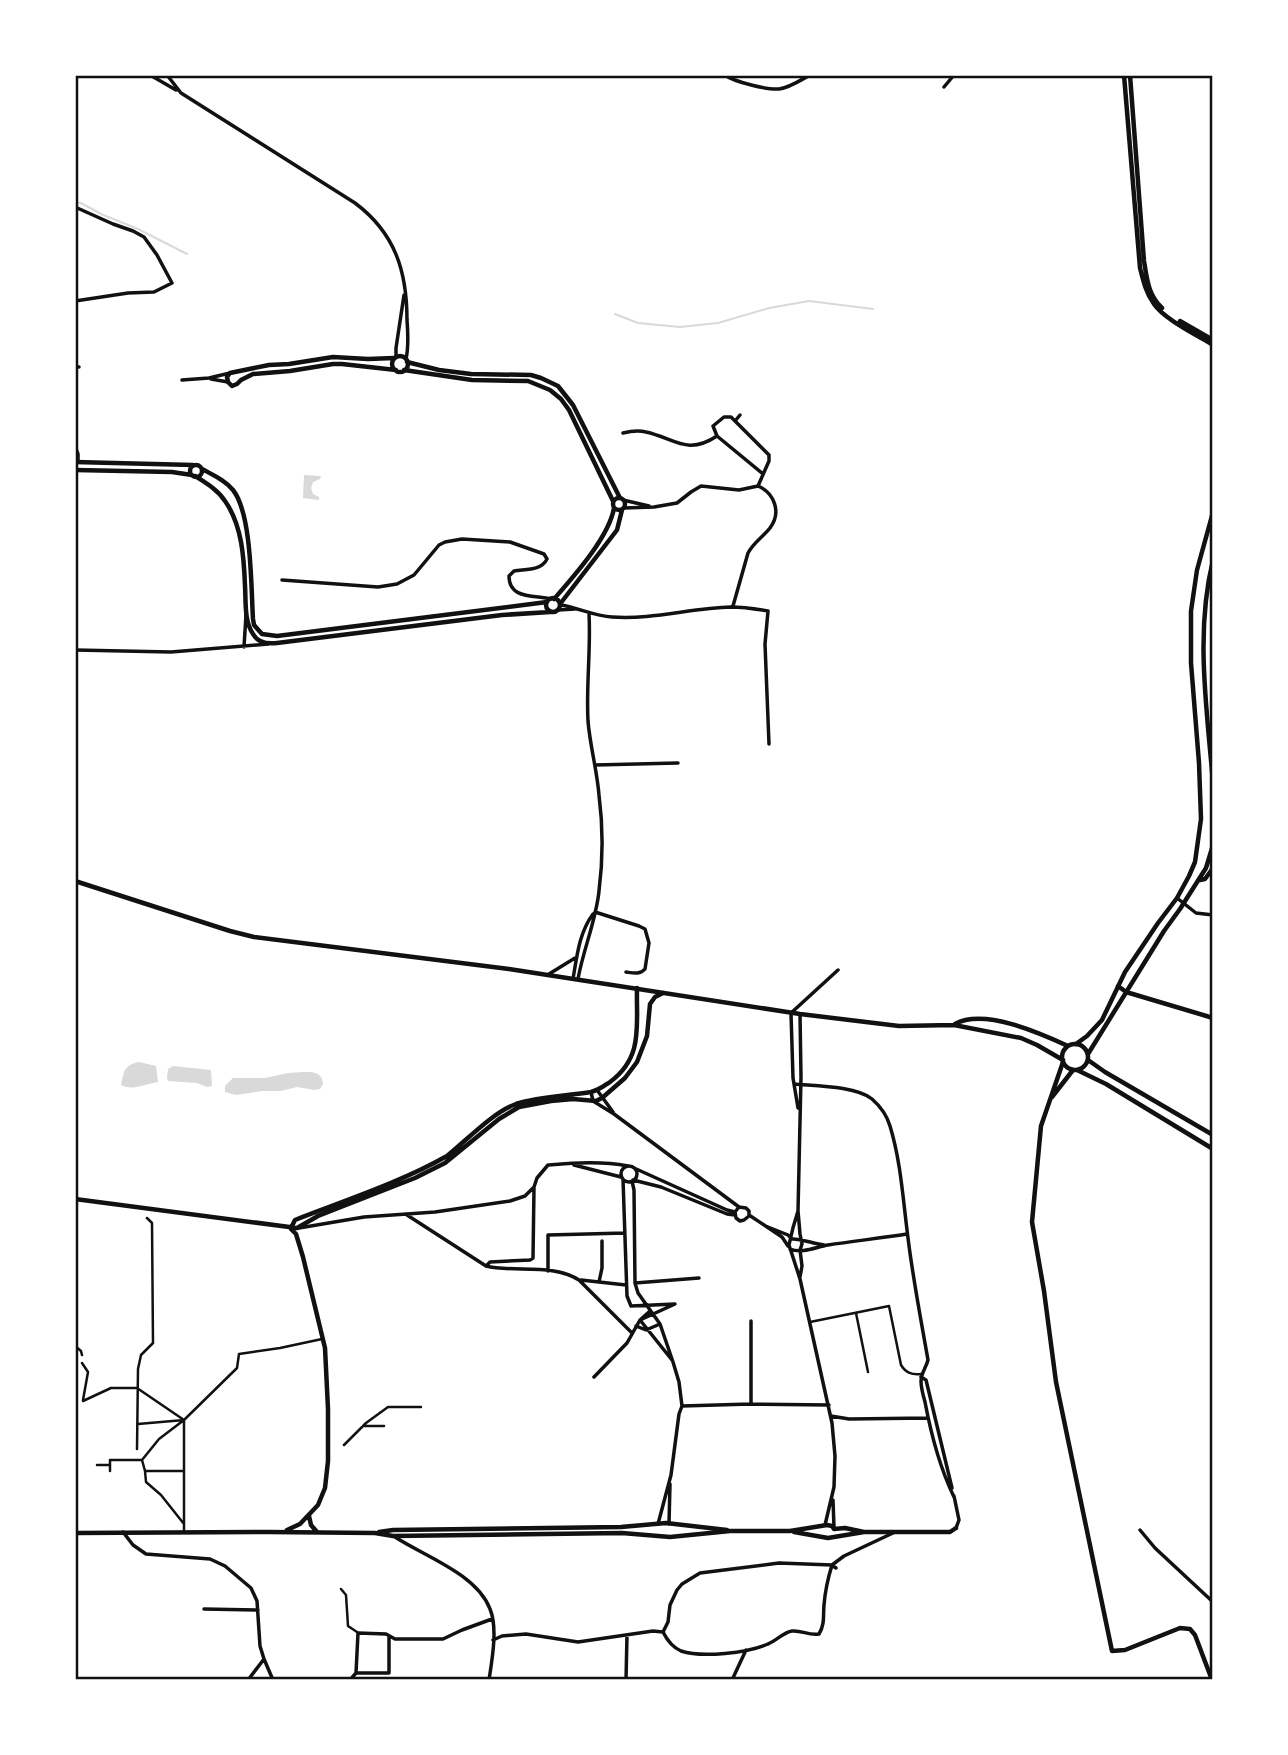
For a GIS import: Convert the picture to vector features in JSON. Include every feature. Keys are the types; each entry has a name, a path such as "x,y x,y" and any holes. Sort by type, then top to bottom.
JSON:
{"street":[{"path":"150,75 365,210 380,227 400,262 405,286 408,350 407,366 404,370"},
{"path":"156,75 165,84"},
{"path":"725,75 743,83 781,89 810,75"},
{"path":"944,87 954,75"},
{"path":"1124,75 1140,268 1146,290 1155,306 1166,316 1213,343"},
{"path":"1130,75 1148,287 1158,305 1213,343"},
{"path":"167,76 181,93"},
{"path":"75,207 144,237 172,283 154,292 75,301"},
{"path":"396,370 392,362 395,357 405,286"},
{"path":"75,650 156,652 260,646 502,615 550,612 559,606 617,530 623,509 622,499 573,405 558,386 541,378 531,375 471,374 439,370 401,356 369,359 333,357 182,380"},
{"path":"209,378 228,382 232,386 253,373 342,364 472,380 528,381 550,390 569,410 614,508 611,522 603,537 546,607 550,612"},
{"path":"233,372 240,375 241,380"},
{"path":"228,382 227,377 233,372"},
{"path":"735,421 740,415"},
{"path":"758,486 769,461 769,455 727,416 713,426 717,436 763,474"},
{"path":"623,433 645,432 691,446 708,442 717,436"},
{"path":"76,449 77,470 194,475 201,474 202,469"},
{"path":"77,462 198,465 228,485 238,499 245,524 250,556 253,619 254,625 262,634 277,636 551,600"},
{"path":"125,464 125,471"},
{"path":"193,465 190,470 220,494 234,519 244,563 244,647"},
{"path":"614,508 617,510 677,503 701,486 739,490 758,486 770,493 776,508 775,517 769,530 752,545 748,553 733,607"},
{"path":"613,501 617,498 654,507"},
{"path":"954,1025 969,1020 1001,1022 1068,1046 1076,1044 1102,1020 1132,961 1177,898 1189,876 1195,862 1202,819 1191,663 1191,611 1197,570 1213,512"},
{"path":"282,580 387,586 401,583 414,575 439,545 462,538 510,542 544,554 547,559 542,565 514,571 509,576 511,588 519,593 551,600 559,606 580,608 589,614 630,617 733,607 768,611 765,655 769,744"},
{"path":"1213,560 1203,636 1213,783"},
{"path":"246,613 254,637 270,644"},
{"path":"575,979 593,924 600,890 600,796 588,719 589,614"},
{"path":"594,765 678,763"},
{"path":"1048,1104 1075,1070 1085,1066 1126,992 1206,868 1213,845"},
{"path":"1189,876 1205,879 1213,868"},
{"path":"75,881 247,936 548,975 791,1013 899,1026 954,1025 1021,1038 1037,1045 1075,1070 1106,1084 1213,1149"},
{"path":"1177,898 1196,913 1213,915"},
{"path":"575,979 577,956 584,929 595,912"},
{"path":"595,912 639,926 646,932 649,943 644,970 638,973 626,972"},
{"path":"548,975 577,956"},
{"path":"800,1115 794,1084 791,1013 838,970"},
{"path":"1118,986 1126,992 1213,1018"},
{"path":"279,1532 300,1524 309,1515 321,1498 328,1474 327,1388 323,1338 294,1228 295,1220 379,1188 439,1161 511,1106 594,1091 618,1076 632,1057 637,1037 637,988"},
{"path":"294,1228 445,1163 499,1119 519,1107 563,1100 593,1101 602,1098 625,1078 637,1062 647,1037 650,1004 645,989"},
{"path":"650,1004 664,992"},
{"path":"800,1014 800,1279"},
{"path":"1076,1044 1084,1047 1088,1057 1105,1072 1213,1135"},
{"path":"1068,1046 1063,1053 1063,1061 1041,1126 1032,1222 1056,1382 1112,1651 1125,1650 1180,1628 1189,1629 1195,1635 1212,1680"},
{"path":"794,1084 862,1093 871,1098 890,1123 904,1197 907,1234 928,1360 921,1382 928,1418 954,1497"},
{"path":"594,1091 614,1114"},
{"path":"593,1101 594,1091"},
{"path":"593,1101 739,1207 746,1208 749,1215 782,1237 790,1249 813,1250 826,1245 907,1234"},
{"path":"486,1266 490,1262 533,1258 534,1187 537,1178 548,1165 591,1162 628,1166 735,1213 738,1220 742,1221 749,1215"},
{"path":"572,1164 661,1188 727,1214 735,1213 739,1207"},
{"path":"628,1166 622,1170 627,1296 631,1306 676,1304 640,1320"},
{"path":"634,1168 636,1174 632,1180 635,1283 638,1293 660,1324 679,1382 682,1406 670,1479 670,1533 667,1536"},
{"path":"75,1199 294,1228 364,1217 459,1209 525,1196 534,1187"},
{"path":"798,1211 789,1244 800,1279 831,1416 835,1456 832,1498 835,1533 832,1537"},
{"path":"405,1214 486,1266 566,1273 579,1280 632,1333"},
{"path":"136,1460 138,1369 141,1355 153,1343 152,1223 147,1218"},
{"path":"768,1227 789,1235 792,1239 826,1245"},
{"path":"548,1271 548,1235 625,1233"},
{"path":"599,1282 602,1241"},
{"path":"635,1283 699,1278"},
{"path":"579,1280 626,1285"},
{"path":"75,1533 184,1531 375,1533 393,1536 622,1533 667,1536 730,1531 790,1531 825,1525 864,1532 893,1533 950,1532 956,1528 959,1520 927,1383 925,1378 911,1374 901,1365 889,1306 809,1322"},
{"path":"594,1377 627,1343 640,1320 650,1311"},
{"path":"856,1313 868,1373"},
{"path":"640,1320 673,1362"},
{"path":"751,1321 751,1404"},
{"path":"636,1326 646,1330 660,1324"},
{"path":"142,1460 159,1439 184,1420 237,1368 239,1354 323,1338"},
{"path":"75,1346 81,1350 82,1355"},
{"path":"82,1363 88,1372 83,1401 111,1388 137,1388 184,1420"},
{"path":"682,1406 829,1405"},
{"path":"344,1445 362,1426 388,1407 421,1407"},
{"path":"831,1416 849,1419 928,1418"},
{"path":"137,1424 184,1420"},
{"path":"184,1420 184,1531"},
{"path":"362,1426 384,1426"},
{"path":"110,1471 110,1460 142,1460"},
{"path":"142,1460 146,1482 161,1495 184,1524"},
{"path":"97,1465 110,1465"},
{"path":"145,1471 184,1471"},
{"path":"656,1536 670,1479"},
{"path":"824,1537 821,1531 832,1498"},
{"path":"309,1515 311,1525 320,1533"},
{"path":"375,1533 390,1530 621,1527 658,1524 730,1531"},
{"path":"390,1530 393,1536 451,1569 483,1595 493,1619 489,1680"},
{"path":"1140,1530 1155,1548 1213,1602"},
{"path":"790,1531 828,1538 864,1532"},
{"path":"122,1532 133,1545 146,1554 211,1559 225,1566 251,1588 257,1601 260,1646 273,1680"},
{"path":"663,1632 668,1643 681,1651 717,1654 771,1644 788,1632 819,1634 824,1625 827,1582 834,1566 844,1556 893,1533"},
{"path":"663,1632 677,1590 689,1578 700,1573 779,1563 834,1566"},
{"path":"341,1589 346,1595 348,1626 358,1633 386,1634 395,1639 443,1639 493,1619"},
{"path":"204,1609 258,1610"},
{"path":"493,1640 502,1636 526,1634 578,1642 663,1632"},
{"path":"350,1680 356,1673 358,1633"},
{"path":"626,1680 627,1635"},
{"path":"356,1673 388,1673 389,1637"},
{"path":"732,1680 746,1650"},
{"path":"248,1680 264,1659"}],"shaded area":[{"path":"304,475 321,476 313,482 311,488 319,500 303,498"},
{"path":"139,1062 156,1066 158,1082 134,1087 121,1085 126,1069"},
{"path":"173,1066 211,1070 212,1086 168,1081 168,1069"},
{"path":"304,1072 319,1075 323,1084 320,1089 297,1087 236,1095 225,1092 225,1086 233,1078 265,1078"}],"waterway":[{"path":"75,202 187,254"},
{"path":"615,314 638,323 680,327 718,323 769,308 809,301 873,309"}]}
